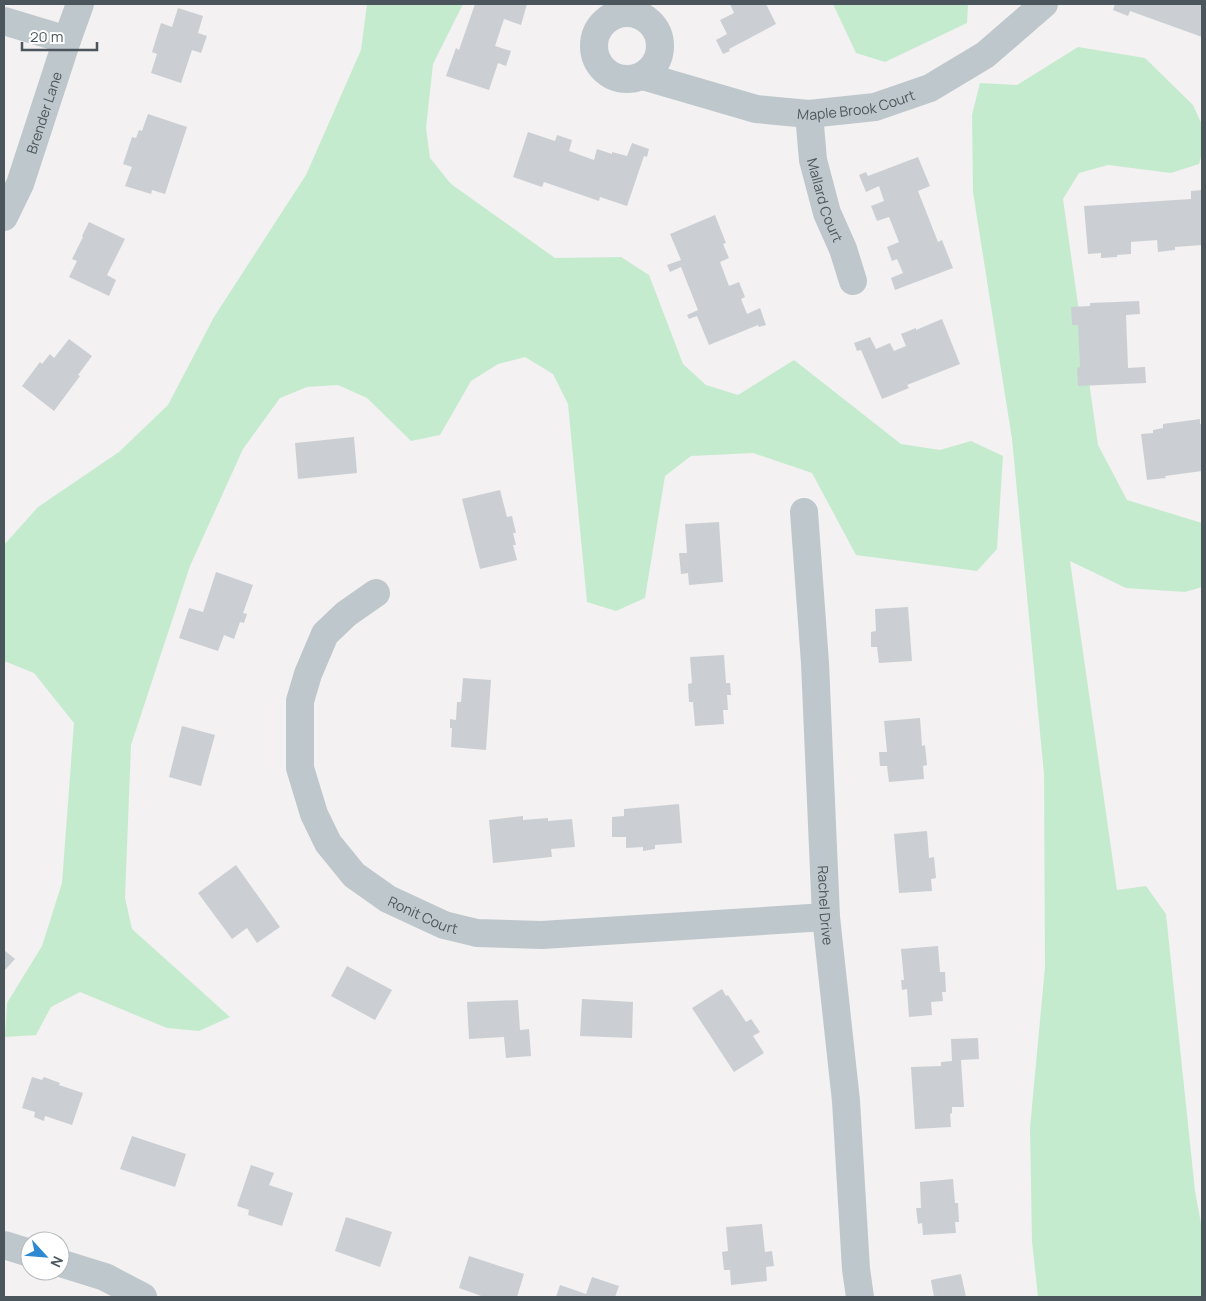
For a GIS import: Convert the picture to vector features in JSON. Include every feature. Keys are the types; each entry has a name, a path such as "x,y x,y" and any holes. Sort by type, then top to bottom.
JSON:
{"street":[{"name":"Brender Lane","path":"4,218 20,184 66,40 80,4"},
{"name":"Maple Brook Court","path":"643,76 756,109 809,114 875,107 930,88 985,54 1044,4"},
{"path":"605,12 614,15 636,13 646,18 660,36 661,48 658,59 652,69 643,76 622,79 612,76 597,61 594,40 605,12"},
{"path":"4,20 66,40"},
{"name":"Mallard Court","path":"809,114 813,160 828,213 843,249 853,281"},
{"name":"Rachel Drive","path":"804,512 815,663 826,917 846,1101 856,1269 860,1297"},
{"name":"Ronit Court","path":"376,594 346,614 325,634 308,674 300,701 300,768 314,814 328,843 354,875 388,900 444,926 477,933 542,936 826,917"},
{"path":"4,1245 20,1250"},
{"path":"70,1266 105,1277 143,1297"}],"green space":[{"path":"367,4 463,4 433,64 426,128 430,158 451,184 555,258 621,257 649,275 683,364 706,385 738,395 794,360 901,444 940,450 971,441 1003,456 997,549 977,571 856,555 812,473 753,453 691,456 665,476 645,598 616,611 587,602 568,404 553,374 525,357 498,364 471,381 440,435 411,441 367,398 338,385 307,387 280,398 243,449 190,566 131,745 125,898 132,929 230,1017 199,1031 167,1028 80,992 51,1007 36,1035 5,1037 7,1003 42,946 62,883 74,723 34,673 4,661 4,545 38,507 119,452 168,405 214,317 306,175 361,50"},
{"path":"833,4 968,4 967,23 885,62 856,53"},
{"path":"1078,47 1145,58 1193,105 1202,125 1202,153 1199,164 1171,173 1108,165 1079,173 1063,199 1098,445 1127,500 1202,523 1202,587 1185,592 1126,588 1070,561 1117,890 1146,886 1166,914 1195,1191 1202,1229 1202,1297 1038,1297 1032,1241 1030,1128 1045,967 1044,774 1012,439 973,192 972,115 980,83 1017,85"}],"building":[{"path":"475,4 527,4 521,25 504,19 495,46 511,51 506,66 498,63 489,90 446,76 456,48 459,50"},
{"path":"730,4 766,4 776,24 723,54 716,40 727,34 720,20 734,13"},
{"path":"1115,4 1202,4 1202,37 1130,11 1128,16 1113,10"},
{"path":"178,8 203,16 198,33 207,36 201,53 192,50 181,83 151,73 157,54 152,52 161,23 172,27"},
{"path":"148,114 187,127 165,194 152,190 151,194 125,186 132,167 123,164 132,137 136,138 139,130 142,131"},
{"path":"528,132 555,141 557,135 572,140 569,151 594,160 597,149 627,156 632,143 649,149 647,157 644,156 627,206 600,197 599,201 544,182 542,187 513,177"},
{"path":"918,157 930,186 918,191 938,242 942,240 953,268 895,290 891,278 903,273 897,259 892,261 887,247 899,242 889,217 877,221 871,206 884,201 879,186 866,192 859,175 866,172 868,176"},
{"path":"1202,190 1202,245 1175,247 1175,250 1158,252 1157,240 1131,242 1131,254 1101,258 1101,253 1088,254 1084,206 1191,199 1191,191"},
{"path":"715,215 726,243 723,244 729,258 720,262 729,286 739,282 745,297 741,299 747,314 760,308 766,325 759,327 758,325 709,345 697,316 689,319 687,315 698,310 681,267 670,272 667,265 681,260 670,234"},
{"path":"89,222 125,239 107,275 116,280 109,296 69,277 77,261 72,259"},
{"path":"1139,301 1140,314 1126,315 1128,368 1145,367 1146,383 1078,386 1077,368 1080,367 1078,325 1072,325 1071,307 1090,306 1090,303"},
{"path":"942,319 960,364 907,385 909,388 882,399 861,350 857,351 854,343 870,337 876,349 890,343 894,351 906,346 901,334"},
{"path":"69,339 92,356 54,411 22,386 40,362 42,364 50,354 54,358"},
{"path":"1200,419 1200,424 1202,424 1202,471 1147,480 1141,434 1153,433 1153,430 1163,428 1163,424"},
{"path":"354,437 357,473 298,479 295,443"},
{"path":"500,490 507,517 512,516 516,533 513,533 516,545 513,545 517,560 480,569 462,499"},
{"path":"719,522 723,582 689,585 688,573 681,574 679,553 687,553 685,524"},
{"path":"216,572 253,585 243,613 247,614 244,623 240,622 234,639 224,635 218,651 179,638 189,608 203,612"},
{"path":"908,607 912,661 879,663 877,647 871,647 871,632 876,631 875,609"},
{"path":"724,655 726,683 730,683 731,695 727,695 728,710 723,710 724,724 695,726 693,702 689,702 688,684 692,683 690,657"},
{"path":"463,678 491,680 486,750 451,747 452,728 450,728 450,719 456,720 457,702 461,702"},
{"path":"920,718 922,746 925,745 927,765 923,766 924,779 889,782 887,766 880,766 879,752 887,752 884,721"},
{"path":"182,726 215,735 201,786 169,777"},
{"path":"679,804 682,843 655,845 655,849 643,851 643,847 626,848 626,837 612,837 612,817 624,816 624,809"},
{"path":"523,816 523,820 548,818 548,821 572,819 575,847 551,849 552,857 493,863 489,820"},
{"path":"927,831 929,858 934,857 936,878 931,879 932,891 899,893 894,834"},
{"path":"236,865 280,927 257,943 247,928 232,939 198,893"},
{"path":"938,946 940,972 945,972 946,992 942,992 943,1001 931,1002 932,1015 909,1017 907,989 902,990 901,980 904,980 901,949"},
{"path":"4,950 15,959 4,971"},
{"path":"347,966 392,990 375,1020 331,996"},
{"path":"722,989 746,1022 751,1019 760,1032 753,1036 764,1053 734,1072 692,1008"},
{"path":"582,999 633,1002 632,1038 580,1036"},
{"path":"518,1000 520,1030 529,1029 531,1056 506,1058 504,1037 469,1039 467,1002"},
{"path":"978,1038 979,1059 961,1060 964,1107 952,1107 952,1113 950,1114 951,1127 915,1129 911,1067 941,1066 941,1062 952,1061 951,1039"},
{"path":"32,1077 42,1080 44,1077 60,1083 59,1085 83,1093 72,1125 45,1116 44,1121 34,1117 35,1112 22,1108"},
{"path":"132,1136 186,1154 175,1187 120,1169"},
{"path":"251,1165 274,1173 269,1185 293,1193 282,1226 248,1215 249,1210 237,1206"},
{"path":"953,1179 955,1203 958,1203 959,1222 955,1222 956,1233 923,1235 922,1223 918,1224 916,1208 921,1208 920,1182"},
{"path":"346,1217 392,1232 380,1267 335,1251"},
{"path":"762,1224 765,1252 772,1251 774,1266 766,1267 767,1281 731,1285 730,1270 724,1270 722,1252 728,1251 726,1227"},
{"path":"469,1256 524,1274 517,1297 484,1297 459,1288"},
{"path":"961,1274 966,1297 934,1297 931,1280"},
{"path":"592,1277 619,1286 615,1297 556,1297 560,1285 586,1294"}]}
